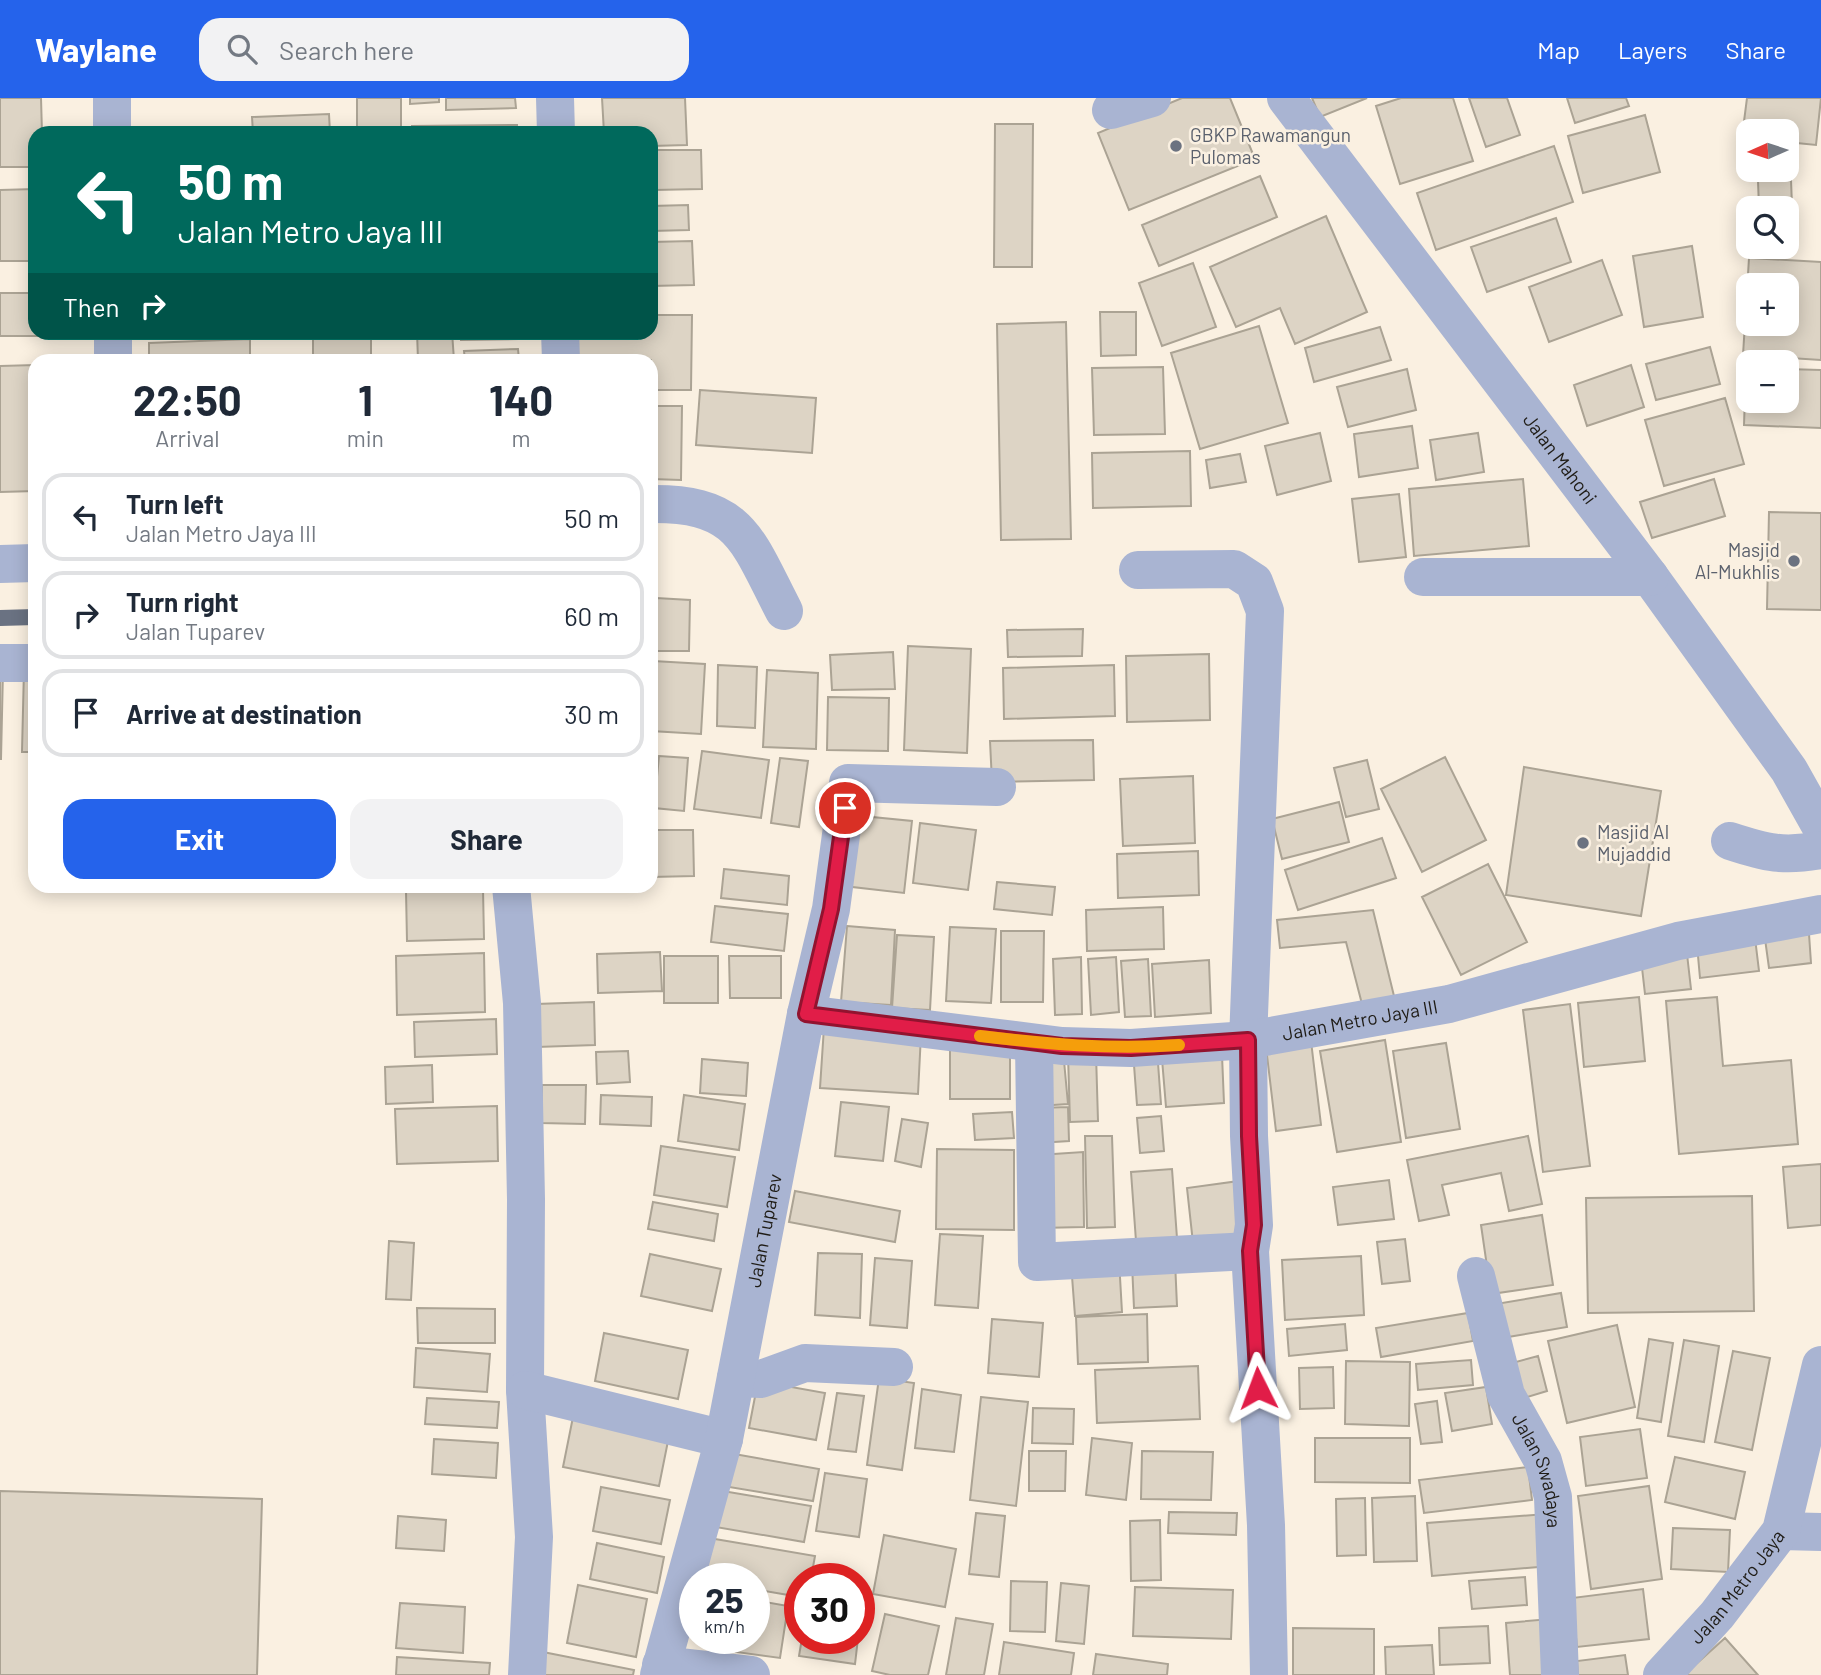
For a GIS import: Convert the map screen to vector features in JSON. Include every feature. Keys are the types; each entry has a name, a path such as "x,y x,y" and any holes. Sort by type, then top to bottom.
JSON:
{"street":[{"path":"112,98 112,126"},
{"path":"555,98 556,126"},
{"path":"1111,110 1152,98"},
{"name":"Jalan Mahoni","path":"1286,98 1650,577 1789,770 1821,827"},
{"path":"658,504 680,504 717,513 744,534 783,611"},
{"path":"0,564 28,563"},
{"path":"1138,570 1234,569 1254,582 1265,611 1248,1040 1249,1136 1254,1225 1250,1251 1266,1525 1269,1675"},
{"path":"1423,577 1650,577"},
{"path":"0,663 28,663"},
{"name":"Jalan Tuparev","path":"660,1670 724,1439 806,1014 831,909 848,783 997,787"},
{"path":"1730,841 1768,854 1793,855 1821,850"},
{"path":"512,893 522,1003 526,1199 525,1390 534,1537 527,1675"},
{"name":"Jalan Metro Jaya III","path":"806,1014 1034,1043 1131,1048 1248,1040 1449,1003 1678,941 1821,914"},
{"path":"1034,1043 1037,1262 1250,1251"},
{"name":"Jalan Swadaya","path":"1476,1276 1506,1395 1543,1461 1553,1497 1560,1675"},
{"path":"736,1378 761,1378 805,1363 894,1367"},
{"name":"Jalan Metro Jaya","path":"1662,1675 1717,1615 1782,1531 1821,1365"},
{"path":"525,1390 724,1439"},
{"path":"1782,1531 1821,1532"},
{"path":"660,1670 751,1675"}],"building":[{"path":"0,98 41,98 42,126 28,126 28,167 0,167"},
{"path":"357,98 401,98 401,126 357,126"},
{"path":"410,98 439,98 439,102 410,104"},
{"path":"446,98 515,98 516,108 446,110"},
{"path":"602,98 685,98 687,145 658,146 658,126 604,126"},
{"name":"GBKP Rawamangun Pulomas","path":"1182,98 1230,98 1255,159 1129,210 1098,133"},
{"path":"1312,98 1367,98 1320,117"},
{"path":"1401,98 1453,98 1473,161 1400,184 1376,106"},
{"path":"1469,98 1507,98 1520,135 1486,147"},
{"path":"1567,98 1626,98 1629,106 1575,123"},
{"path":"1747,98 1821,98 1816,145 1799,143 1799,119 1744,119"},
{"path":"329,114 330,126 253,126 252,117"},
{"path":"1645,115 1660,172 1583,193 1568,136"},
{"path":"995,124 1033,124 1032,267 994,267"},
{"path":"517,125 517,126 412,126"},
{"path":"1554,146 1573,202 1436,250 1417,193"},
{"path":"658,150 701,150 702,189 658,190"},
{"path":"1260,176 1277,217 1159,266 1142,225"},
{"path":"1758,182 1791,182 1792,196 1759,196"},
{"path":"28,189 28,261 0,261 0,190"},
{"path":"688,205 689,230 658,231 658,206"},
{"path":"1326,216 1367,312 1295,344 1280,308 1236,327 1210,267"},
{"path":"1556,218 1571,262 1487,292 1471,247"},
{"path":"692,241 694,285 658,286 658,242"},
{"path":"1692,246 1703,317 1644,327 1633,256"},
{"path":"1749,259 1821,262 1821,360 1799,359 1799,350 1743,350 1744,336 1799,336 1799,273 1748,273"},
{"path":"1602,260 1622,315 1549,342 1529,287"},
{"path":"1193,263 1216,327 1162,346 1139,283"},
{"path":"0,293 28,293 28,336 0,336"},
{"path":"1100,312 1136,312 1136,355 1101,356"},
{"path":"658,315 692,315 691,390 658,390 658,354 565,354 565,340 658,340"},
{"path":"1066,322 1071,539 1001,540 997,324"},
{"path":"1259,326 1288,423 1200,449 1171,353"},
{"path":"1380,327 1391,360 1314,382 1305,348"},
{"path":"250,340 250,354 149,354 149,343"},
{"path":"313,340 371,340 371,354 313,354"},
{"path":"417,340 453,340 454,354 418,354"},
{"path":"1710,347 1720,384 1656,400 1646,364"},
{"path":"518,349 518,354 464,354 464,351"},
{"path":"28,365 28,491 0,492 0,366"},
{"path":"1631,365 1644,407 1587,426 1574,385"},
{"path":"1163,367 1165,434 1094,435 1092,368"},
{"path":"1407,369 1416,410 1348,427 1337,387"},
{"path":"1799,369 1821,370 1821,428 1744,425 1744,413 1799,413"},
{"path":"700,390 816,398 812,453 696,445"},
{"path":"1725,398 1744,464 1664,486 1645,420"},
{"path":"658,406 682,406 681,480 658,479"},
{"path":"1412,426 1418,468 1359,477 1354,434"},
{"path":"1320,433 1331,481 1277,495 1265,446"},
{"path":"1478,433 1484,472 1436,480 1430,440"},
{"path":"1190,451 1191,506 1093,508 1092,453"},
{"path":"1240,454 1246,482 1210,488 1206,460"},
{"path":"1523,479 1529,546 1414,556 1409,489"},
{"path":"1714,479 1725,516 1652,538 1640,502"},
{"path":"1399,494 1406,557 1359,562 1352,499"},
{"name":"Masjid Al-Mukhlis","path":"1769,512 1821,513 1821,610 1767,609"},
{"path":"658,598 690,600 689,651 658,651"},
{"path":"1083,629 1082,656 1008,657 1007,630"},
{"path":"908,646 971,649 967,753 904,750"},
{"path":"893,652 895,689 832,690 830,655"},
{"path":"1209,654 1210,720 1127,722 1126,656"},
{"path":"658,661 705,664 701,734 658,731"},
{"path":"718,665 757,667 755,728 717,726"},
{"path":"1114,665 1115,716 1004,719 1003,668"},
{"path":"24,669 28,669 28,752 22,752"},
{"path":"0,670 3,670 1,759 0,759"},
{"path":"767,670 818,673 816,749 763,747"},
{"path":"828,697 889,698 888,751 827,750"},
{"path":"1093,740 1094,780 992,782 990,741"},
{"path":"702,751 769,760 761,818 694,809"},
{"path":"659,756 688,758 684,811 658,808"},
{"path":"1445,757 1486,840 1422,872 1381,789"},
{"path":"780,758 808,761 799,827 771,823"},
{"path":"1367,760 1379,809 1346,817 1334,768"},
{"name":"Masjid Al Mujaddid","path":"1524,767 1661,791 1641,916 1506,895"},
{"path":"1193,776 1195,843 1123,846 1120,779"},
{"path":"1339,802 1349,842 1282,859 1272,819"},
{"path":"852,815 912,821 904,893 844,886"},
{"path":"920,823 976,830 968,890 913,883"},
{"path":"658,830 693,830 694,876 658,877"},
{"path":"1382,838 1396,878 1298,910 1285,870"},
{"path":"1198,851 1199,895 1118,898 1117,854"},
{"path":"1488,864 1527,942 1461,975 1422,897"},
{"path":"724,869 789,876 787,905 721,898"},
{"path":"997,882 1055,887 1052,915 994,909"},
{"path":"406,893 483,893 484,939 407,941"},
{"path":"715,906 788,914 784,951 711,942"},
{"path":"1163,907 1164,949 1087,951 1086,910"},
{"path":"1373,910 1394,996 1362,1004 1346,942 1280,948 1277,920"},
{"path":"847,926 895,930 891,1005 841,1002"},
{"path":"950,927 996,929 991,1003 946,1001"},
{"path":"1001,931 1044,931 1043,1002 1001,1002"},
{"path":"1809,934 1811,963 1769,968 1765,939"},
{"path":"897,935 934,937 930,1010 892,1008"},
{"path":"1755,938 1759,971 1700,978 1697,945"},
{"path":"660,952 662,991 598,993 597,954"},
{"path":"484,953 485,1012 397,1015 396,956"},
{"path":"1687,954 1691,989 1645,994 1641,959"},
{"path":"664,956 718,956 718,1003 664,1003"},
{"path":"729,956 781,956 781,998 730,998"},
{"path":"1081,957 1082,1014 1055,1015 1053,959"},
{"path":"1116,957 1119,1012 1091,1015 1088,959"},
{"path":"1148,959 1151,1016 1125,1017 1121,961"},
{"path":"1209,960 1211,1013 1155,1017 1152,964"},
{"path":"1639,997 1645,1061 1584,1067 1578,1003"},
{"path":"1717,997 1723,1066 1791,1060 1798,1144 1679,1154 1666,1001"},
{"path":"594,1002 595,1045 537,1047 536,1004"},
{"path":"1570,1004 1590,1166 1543,1172 1523,1010"},
{"path":"496,1019 497,1054 415,1057 414,1022"},
{"path":"824,1027 921,1034 918,1094 820,1088"},
{"path":"1385,1040 1401,1142 1337,1152 1320,1051"},
{"path":"1311,1041 1321,1125 1276,1131 1266,1047"},
{"path":"1446,1043 1460,1129 1406,1138 1393,1051"},
{"path":"950,1046 1010,1046 1010,1099 950,1099"},
{"path":"1063,1050 1068,1104 1038,1106 1038,1054"},
{"path":"628,1051 630,1082 597,1084 596,1052"},
{"path":"1096,1054 1098,1121 1070,1122 1068,1055"},
{"path":"1222,1055 1224,1103 1166,1107 1162,1059"},
{"path":"702,1059 748,1063 746,1096 700,1093"},
{"path":"1158,1063 1161,1104 1137,1105 1134,1065"},
{"path":"432,1065 433,1102 386,1104 385,1067"},
{"path":"542,1085 586,1085 585,1124 541,1123"},
{"path":"601,1095 652,1097 651,1126 600,1124"},
{"path":"684,1095 745,1104 739,1150 678,1141"},
{"path":"841,1102 889,1107 883,1161 835,1156"},
{"path":"497,1106 498,1161 397,1164 395,1109"},
{"path":"1068,1107 1069,1141 1039,1143 1038,1108"},
{"path":"1012,1112 1014,1138 975,1140 973,1114"},
{"path":"1161,1116 1164,1151 1140,1153 1137,1118"},
{"path":"902,1119 928,1123 921,1167 895,1161"},
{"path":"1085,1136 1112,1136 1115,1227 1087,1228"},
{"path":"1528,1136 1542,1204 1509,1211 1501,1173 1442,1185 1449,1215 1419,1221 1407,1160"},
{"path":"661,1146 735,1157 727,1207 654,1195"},
{"path":"937,1149 1014,1150 1014,1230 936,1229"},
{"path":"1083,1152 1084,1227 1039,1228 1039,1155"},
{"path":"1821,1164 1821,1225 1788,1228 1783,1167"},
{"path":"1172,1169 1178,1252 1137,1255 1131,1172"},
{"path":"1389,1180 1394,1219 1338,1225 1333,1187"},
{"path":"1239,1181 1247,1245 1194,1252 1187,1188"},
{"path":"795,1191 900,1211 895,1242 789,1222"},
{"path":"1752,1196 1754,1311 1588,1313 1586,1198"},
{"path":"653,1202 718,1214 714,1241 648,1229"},
{"path":"1542,1215 1553,1285 1491,1294 1481,1225"},
{"path":"940,1234 983,1236 978,1308 935,1305"},
{"path":"1405,1239 1410,1281 1382,1284 1377,1242"},
{"path":"389,1241 414,1243 411,1300 386,1299"},
{"path":"818,1253 862,1254 860,1318 815,1315"},
{"path":"650,1254 721,1269 712,1311 641,1296"},
{"path":"1361,1256 1364,1315 1285,1320 1282,1260"},
{"path":"875,1258 912,1261 907,1328 870,1325"},
{"path":"1119,1260 1122,1312 1075,1316 1071,1263"},
{"path":"1175,1261 1177,1306 1134,1308 1132,1264"},
{"path":"1561,1293 1567,1327 1496,1339 1490,1305"},
{"path":"417,1308 495,1309 495,1343 418,1343"},
{"path":"1468,1313 1473,1341 1381,1357 1376,1328"},
{"path":"1147,1314 1148,1362 1078,1364 1076,1317"},
{"path":"992,1319 1043,1323 1039,1377 988,1373"},
{"path":"1345,1324 1347,1350 1289,1356 1287,1329"},
{"path":"1617,1325 1635,1407 1567,1423 1548,1341"},
{"path":"604,1333 688,1350 678,1399 595,1381"},
{"path":"1649,1339 1673,1343 1661,1422 1637,1418"},
{"path":"1684,1340 1719,1346 1704,1442 1668,1436"},
{"path":"416,1348 490,1354 487,1392 414,1387"},
{"path":"1733,1351 1770,1358 1752,1450 1715,1442"},
{"path":"1538,1356 1547,1391 1514,1401 1505,1365"},
{"path":"1471,1360 1473,1385 1418,1390 1416,1364"},
{"path":"1346,1361 1410,1362 1409,1426 1345,1424"},
{"path":"1198,1366 1200,1419 1097,1423 1095,1370"},
{"path":"1333,1367 1334,1408 1300,1409 1299,1368"},
{"path":"879,1378 914,1383 902,1470 867,1465"},
{"path":"758,1381 825,1393 816,1440 749,1428"},
{"path":"1486,1387 1492,1424 1452,1431 1445,1393"},
{"path":"922,1389 961,1395 954,1452 915,1448"},
{"path":"837,1393 864,1396 856,1452 828,1449"},
{"path":"981,1397 1028,1402 1016,1506 970,1500"},
{"path":"427,1398 499,1402 497,1428 425,1424"},
{"path":"1437,1401 1442,1442 1421,1444 1415,1404"},
{"path":"1033,1408 1074,1409 1073,1444 1032,1443"},
{"path":"574,1412 670,1431 659,1486 563,1467"},
{"path":"1640,1429 1647,1478 1586,1486 1580,1437"},
{"path":"1092,1438 1132,1443 1126,1500 1086,1495"},
{"path":"1315,1438 1410,1438 1410,1483 1315,1482"},
{"path":"434,1439 498,1443 496,1478 432,1474"},
{"path":"1029,1451 1066,1451 1065,1491 1029,1491"},
{"path":"1142,1451 1213,1452 1211,1500 1141,1499"},
{"path":"723,1452 819,1469 813,1501 717,1485"},
{"path":"1675,1457 1745,1472 1735,1519 1665,1502"},
{"path":"1528,1467 1532,1500 1424,1513 1419,1480"},
{"path":"825,1473 867,1479 859,1537 816,1531"},
{"path":"1649,1486 1662,1579 1591,1589 1578,1496"},
{"path":"601,1487 670,1500 661,1544 593,1531"},
{"path":"711,1489 811,1506 804,1542 704,1525"},
{"path":"0,1491 262,1499 257,1675 0,1675"},
{"path":"1415,1496 1417,1561 1374,1562 1372,1498"},
{"path":"1365,1498 1366,1555 1337,1556 1336,1499"},
{"path":"1169,1512 1237,1513 1236,1535 1168,1533"},
{"path":"976,1513 1005,1516 999,1577 969,1574"},
{"path":"1546,1514 1550,1566 1432,1576 1427,1523"},
{"path":"398,1516 446,1520 444,1551 396,1548"},
{"path":"1160,1520 1161,1580 1131,1581 1130,1521"},
{"path":"1673,1528 1730,1530 1728,1572 1671,1569"},
{"path":"884,1535 956,1549 945,1607 875,1594"},
{"path":"709,1538 815,1556 814,1563 784,1563 784,1594 770,1592 770,1563 705,1563"},
{"path":"597,1543 664,1557 657,1593 590,1579"},
{"path":"1525,1577 1527,1605 1472,1609 1469,1581"},
{"path":"1011,1581 1047,1582 1045,1632 1010,1631"},
{"path":"1061,1583 1089,1586 1084,1644 1056,1641"},
{"path":"578,1585 647,1599 636,1657 567,1643"},
{"path":"1135,1587 1233,1590 1231,1639 1133,1636"},
{"path":"1643,1589 1649,1639 1577,1647 1572,1598"},
{"path":"400,1603 465,1607 463,1653 396,1648"},
{"path":"770,1603 784,1605 780,1658 751,1654 770,1654"},
{"path":"885,1614 939,1626 928,1675 890,1675 872,1671"},
{"path":"956,1618 993,1624 984,1675 946,1675"},
{"path":"1550,1619 1555,1675 1510,1675 1506,1623"},
{"path":"1488,1626 1490,1663 1440,1665 1439,1628"},
{"path":"1293,1628 1374,1629 1374,1675 1293,1675"},
{"path":"1725,1638 1758,1675 1684,1675"},
{"path":"1004,1642 1074,1653 1071,1675 999,1675"},
{"path":"1432,1645 1434,1675 1386,1675 1385,1647"},
{"path":"543,1652 634,1670 633,1675 539,1675"},
{"path":"799,1654 856,1654 855,1664"},
{"path":"1096,1654 1168,1664 1167,1675 1093,1675"},
{"path":"1625,1655 1628,1675 1578,1675 1577,1661"},
{"path":"397,1657 490,1663 489,1675 396,1675"}],"waterway":[{"path":"0,618 28,617"}],"slow traffic":[{"path":"980,1036 1062,1046 1131,1048 1179,1045"}],"place":[{"name":"GBKP Rawamangun Pulomas","path":"1176,146"},
{"name":"Masjid Al-Mukhlis","path":"1794,561"},
{"name":"Masjid Al Mujaddid","path":"1583,843"}],"route":[{"path":"845,808 831,909 806,1014 1062,1046 1131,1048 1248,1040 1249,1136 1254,1225 1250,1251 1258,1388"}]}
